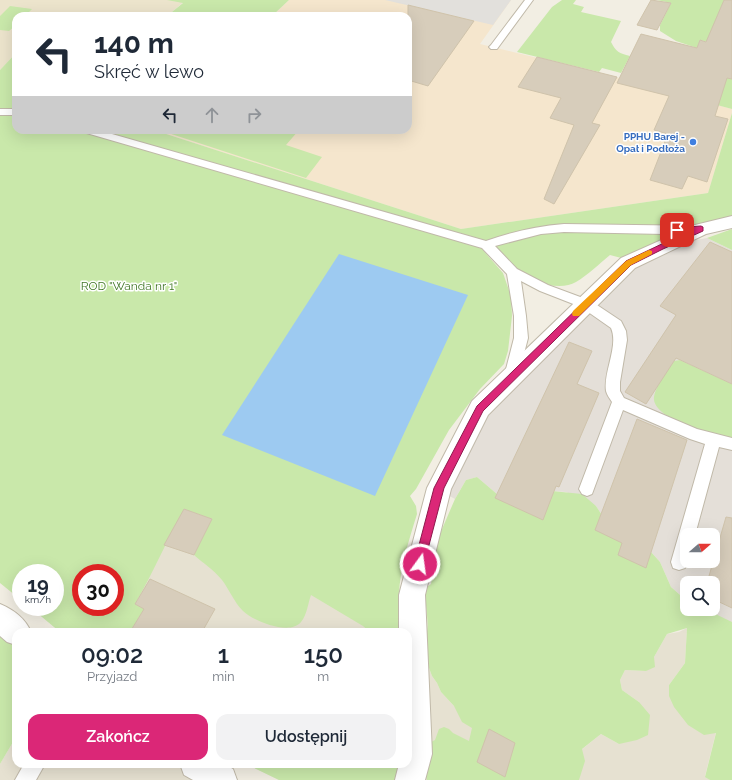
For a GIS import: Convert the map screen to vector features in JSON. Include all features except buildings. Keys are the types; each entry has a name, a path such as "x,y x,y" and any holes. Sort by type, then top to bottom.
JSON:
{"street":[{"path":"410,780 416,754 412,595 439,488 480,408 628,263 701,229 732,222"},
{"path":"0,618 12,628"},
{"path":"202,768 222,780"}],"lane":[{"path":"494,47 529,0"},
{"path":"0,112 12,112"},
{"path":"101,134 486,245 513,272 544,288 586,304 616,324 619,331 620,340 613,382 614,392 619,402 695,435 732,444"},
{"path":"486,245 518,235 564,228 665,230 701,229"},
{"path":"511,377 520,338 520,316 513,272"},
{"path":"587,488 619,402"},
{"path":"679,562 714,439"},
{"path":"25,780 32,768"}],"shaded area":[{"path":"0,0 186,0 172,12 12,12 12,57 0,70"},
{"path":"289,0 511,0 480,44 648,85 732,109 708,193 461,229 166,134 412,134 412,12 276,12"},
{"path":"385,0 511,0 493,25"},
{"path":"707,238 732,250 732,276 680,360 674,362 732,440 732,644 702,616 720,616 720,576 680,576 680,595 671,587 660,562 651,552 634,550 619,541 596,506 566,492 552,491 504,500 477,477 466,480 455,499 444,493 487,412 632,266 685,242"},
{"path":"167,459 199,514 212,519 402,616 408,628 56,628 52,625 60,616 64,616 64,611 72,602 72,616 124,616 124,564 119,564"},
{"path":"687,628 685,663 669,685 716,732 705,776 710,780 279,780 255,768 412,768 412,637 423,661 429,668 441,692 454,706 581,750 601,734 619,744 639,702 622,690 620,680 625,670 646,671 667,634 679,632"},
{"path":"12,744 12,768 193,768 209,780 0,780 0,764"}],"green space":[{"path":"167,0 289,0 276,12 172,12 183,3"},
{"path":"562,0 576,0 573,4 584,7 581,12 621,21 611,42 618,52 630,56 621,73 602,68 599,72 517,52 552,7"},
{"path":"657,0 724,0 708,42 700,40 697,48 676,41 660,31 660,25 671,3"},
{"path":"10,6 32,9 29,12 12,12 12,28 9,31 0,30 0,16"},
{"name":"ROD \"Wanda nr 1\"","path":"12,57 12,134 166,134 461,229 708,193 732,113 732,216 690,226 625,259 610,255 576,282 562,286 554,286 537,282 516,270 498,253 482,249 503,273 511,296 512,316 508,351 504,364 480,389 449,430 416,489 410,496 416,506 417,514 405,554 401,574 399,600 402,628 365,628 311,595 305,616 296,626 289,628 272,626 255,619 243,611 234,600 219,576 194,555 212,519 184,509 135,604 144,609 132,628 55,628 41,616 64,616 64,564 12,564 12,593 0,583 0,70"},
{"path":"698,71 732,79 732,109 687,97"},
{"path":"171,134 296,134 286,145 322,157 306,178"},
{"path":"732,229 732,250 707,238"},
{"path":"680,360 732,384 732,440 701,431 676,421 658,408 654,400 654,396 658,385 674,361"},
{"path":"477,477 504,500 552,491 582,494 596,506 619,541 634,550 651,552 660,562 671,587 680,595 680,616 720,616 732,622 732,780 710,780 705,777 716,733 704,735 688,725 674,707 669,696 669,685 685,663 687,628 667,634 654,657 655,667 646,671 625,670 620,680 622,690 639,702 650,715 648,735 637,740 619,744 601,734 582,749 585,761 579,780 427,780 425,774 427,744 435,740 439,729 444,727 449,729 453,733 469,741 472,728 462,722 454,706 441,692 429,668 423,661 420,635 427,631 424,589 431,584 439,536 455,499 466,480"},
{"path":"0,621 12,630 12,744 0,764"},
{"path":"254,768 398,768 396,780 279,780"}],"water":[{"path":"339,254 468,295 375,496 222,435"}],"slow traffic":[{"path":"576,314 628,263 649,252"}],"place":[{"name":"PPHU Barej - Opał i Podłoża","path":"693,142"}],"route":[{"path":"420,564 439,488 480,408 628,263 701,229 677,230"}]}
